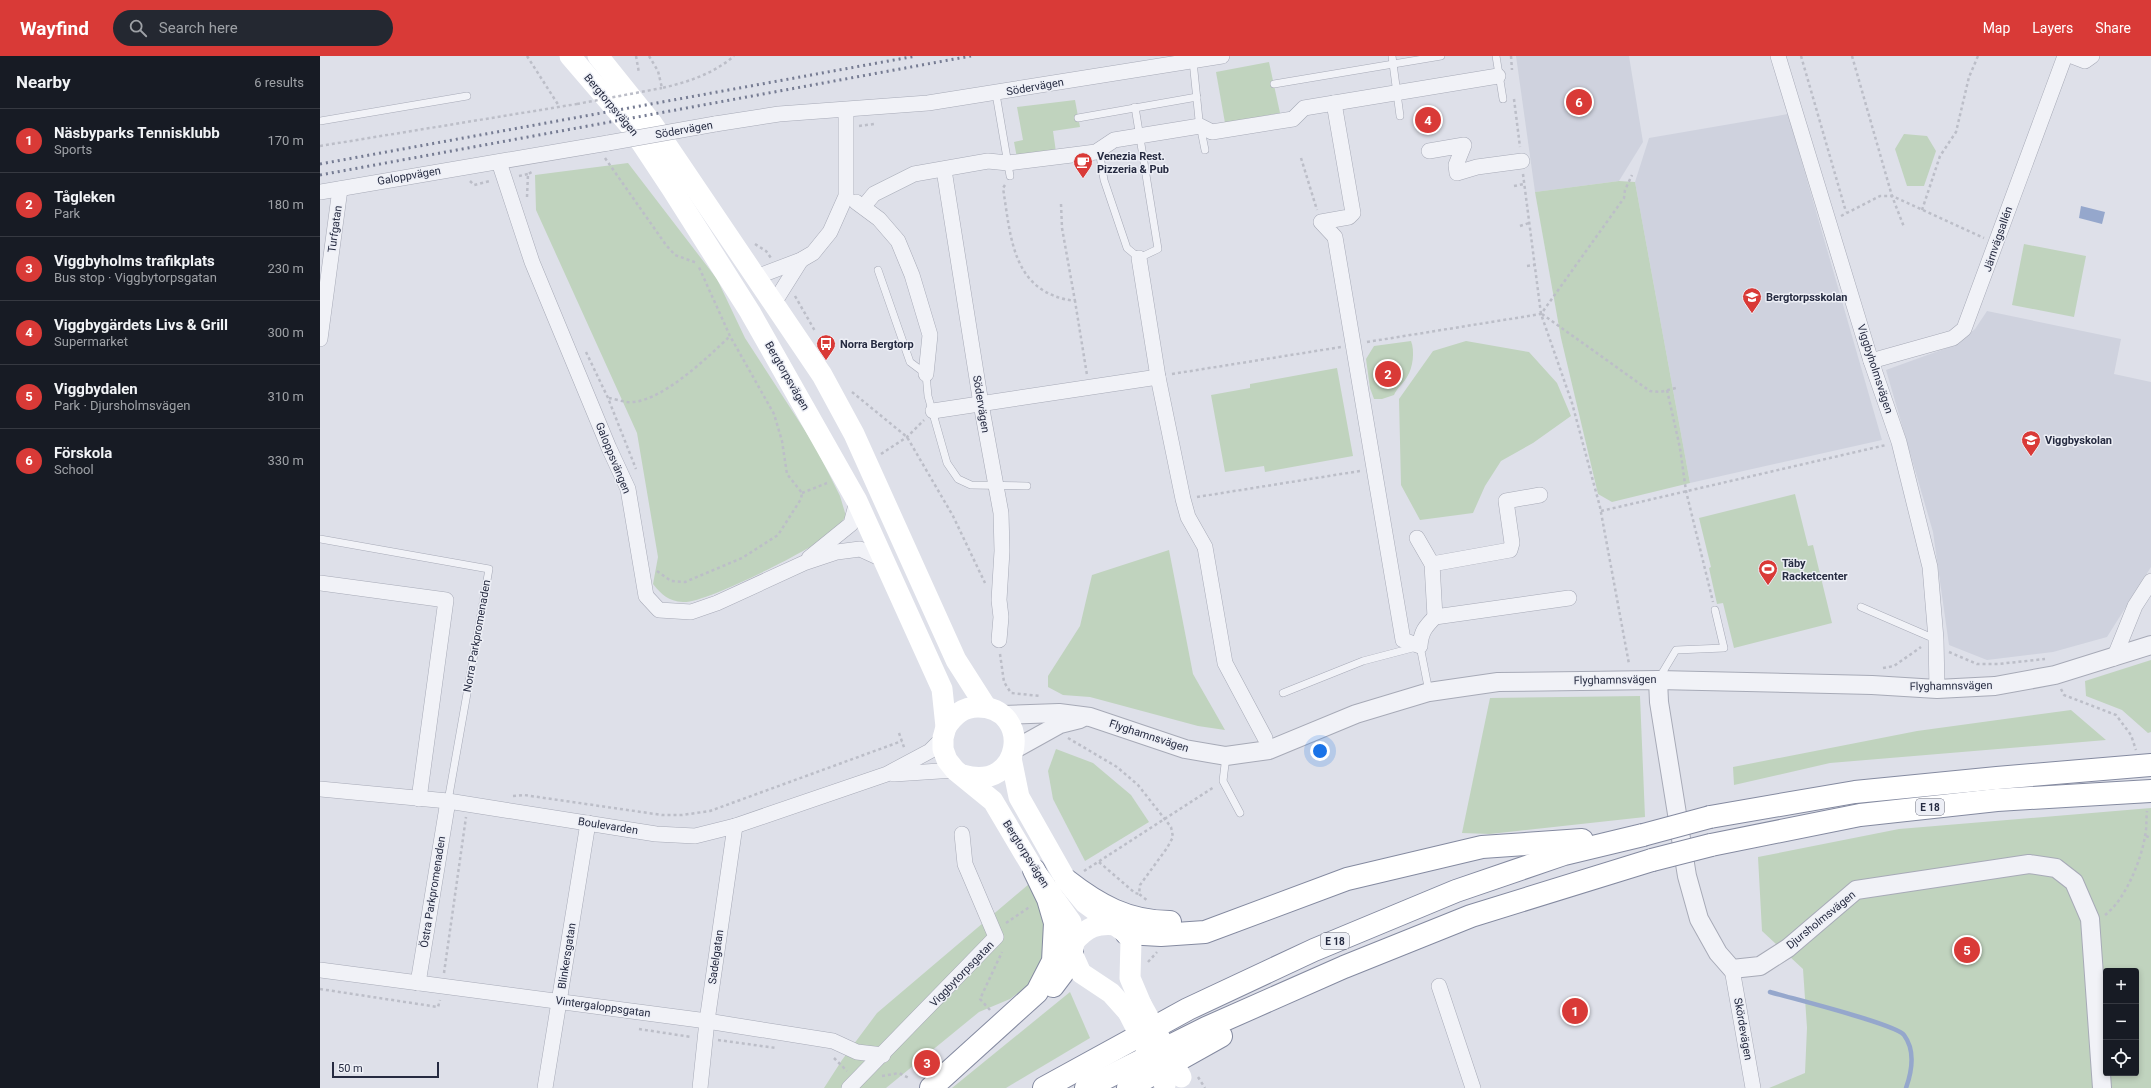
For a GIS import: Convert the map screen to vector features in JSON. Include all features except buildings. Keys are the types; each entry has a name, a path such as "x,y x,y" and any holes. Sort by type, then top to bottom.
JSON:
{"highway":[{"name":"E 18","path":"1044,1088 1188,1010 1314,950 1456,891 1564,854 1644,835 1710,817 1855,792 1997,778 2144,760"},
{"name":"E 18","path":"1086,1088 1206,1028 1344,967 1471,916 1652,860 1711,845 1860,815 1997,800 2149,801"},
{"path":"1121,929 1161,935 1205,932 1233,923 1347,879 1482,847 1644,835"},
{"path":"936,1083 1037,992 1053,961 1055,923 1048,899 1034,870"},
{"path":"1074,876 1090,899 1120,914 1161,922 1233,923"},
{"path":"936,1083 1006,1030 1045,997 1062,974 1073,948"},
{"path":"1128,1088 1344,967"}],"main road":[{"name":"Bergtorpsvägen","path":"570,56 631,127 672,189 754,319 857,501 942,689 944,732 943,749 947,760 993,801 1034,870 1071,922 1073,948 1082,973 1134,1008"},
{"name":"Bergtorpsvägen","path":"598,56 651,122 692,185 822,375 854,434 956,660 995,711 1010,725 1015,739 1013,754 1018,797 1074,876 1086,903 1121,929 1131,941 1130,978 1134,1008 1175,1084"},
{"path":"944,732 952,718 961,711 971,707 995,711"},
{"path":"959,772 974,778 986,778 997,774 1013,754"},
{"path":"1073,948 1092,926 1104,924 1121,929"}],"street":[{"name":"Södervägen","path":"499,162 604,147 715,124 779,114 928,103 996,94 1222,56"},
{"name":"Viggbyholmsvägen","path":"1778,56 1830,222 1871,361 1899,442 1930,567 1936,639 1937,689"},
{"name":"Järnvägsallén","path":"1871,361 1953,338 1964,329 2065,56"},
{"path":"2072,56 2085,61 2092,56"},
{"path":"864,206 874,194 914,174 944,170 988,161 1009,169 1099,150 1114,140 1200,126 1212,132 1293,119 1304,108 1505,76"},
{"path":"1321,222 1350,217 1353,213 1334,103"},
{"path":"756,277 801,260 813,253 830,232 846,196 846,110"},
{"path":"1429,151 1464,145 1456,165 1457,173 1477,167 1522,161"},
{"name":"Galoppsvängen","path":"499,162 532,262 609,448 628,489 646,596 659,610 691,612 717,603 804,563 837,552 860,549 884,560"},
{"name":"Galoppvägen","path":"320,192 499,162"},
{"name":"Södervägen","path":"944,170 981,404 1001,513 1002,551 999,600 1001,617 999,640"},
{"name":"Turfgatan","path":"320,339 340,189"},
{"path":"846,196 864,206 879,219 898,241 912,275 930,335 926,374"},
{"path":"1321,222 1335,236 1404,640 1420,646 1421,635 1424,627 1435,617 1569,598"},
{"path":"1139,258 1158,377 1182,499 1188,517 1205,547 1225,663 1265,738"},
{"path":"774,303 801,260"},
{"path":"933,411 1158,377"},
{"path":"1432,564 1510,550 1512,543 1506,501 1540,495"},
{"name":"Galoppsvängen","path":"804,563 851,524 857,501"},
{"path":"1417,538 1432,564 1435,617"},
{"path":"2114,658 2135,606 2151,581"},
{"path":"320,583 446,600 419,799"},
{"name":"Flyghamnsvägen","path":"995,711 1059,713 1090,717 1185,749 1226,756 1269,750 1356,714 1429,692 1498,682 1658,680 1872,685 1937,689 1995,686 2055,674 2151,646"},
{"path":"1658,680 1659,702 1687,876 1699,919 1718,953 1732,969"},
{"path":"1013,754 1060,724 1090,717"},
{"name":"Boulevarden","path":"320,789 448,801 656,834 695,836 735,826 888,774 930,751 944,732"},
{"name":"Boulevarden","path":"888,774 940,769 959,772"},
{"name":"Östra Parkpromenaden","path":"418,983 448,801"},
{"name":"Blinkersgatan","path":"545,1088 588,823"},
{"name":"Sadelgatan","path":"700,1088 707,1021 735,826"},
{"name":"Viggbytorpsgatan","path":"853,1084 883,1056 996,937 965,864 962,834"},
{"name":"Djursholmsvägen","path":"1732,969 1760,966 1788,948 1856,890 2029,864 2056,868 2074,882 2090,920 2102,1088"},
{"name":"Skördevägen","path":"1732,969 1753,1088"},
{"name":"Vintergaloppsgatan","path":"320,970 707,1021 833,1041 858,1052 883,1056"},
{"path":"1439,986 1473,1088"}],"lane":[{"path":"1392,56 1400,116"},
{"path":"1274,84 1441,56"},
{"path":"1496,56 1505,76 1503,99"},
{"path":"1193,61 1200,126 1205,150"},
{"path":"996,94 1009,169"},
{"path":"320,120 467,96"},
{"path":"1078,118 1197,97"},
{"path":"1099,150 1104,180 1127,248 1139,258 1158,249 1135,107"},
{"path":"878,270 910,362 926,374 933,411 947,463 958,479 971,485 1027,486"},
{"name":"Norra Parkpromenaden","path":"320,539 489,569 448,801"},
{"path":"1861,608 1936,639"},
{"path":"1658,680 1676,650 1724,648 1715,610"},
{"path":"1283,693 1362,661 1420,646 1429,692"},
{"path":"1226,756 1223,781 1240,813"}],"path":[{"path":"527,56 559,106"},
{"path":"636,56 639,73"},
{"path":"649,56 658,71 662,88"},
{"path":"320,146 577,104 662,88 688,82 705,75 734,56"},
{"path":"1505,76 1511,56"},
{"path":"1801,56 1846,212"},
{"path":"1852,56 1892,196 1904,227"},
{"path":"1922,210 1940,156 1956,132 1969,77 1978,56"},
{"path":"587,99 592,105"},
{"path":"604,147 666,245 675,255 697,263"},
{"path":"1301,158 1321,222"},
{"path":"1009,169 1003,188 1015,257 1024,272 1042,290 1058,299 1075,301"},
{"path":"528,203 528,174 534,170"},
{"path":"1541,314 1624,198 1625,190 1632,175"},
{"path":"1514,186 1524,184"},
{"path":"1830,222 1846,212 1880,196 1892,196 1996,243"},
{"path":"1061,204 1062,228 1089,387"},
{"path":"1520,226 1529,223"},
{"path":"650,567 671,581 685,582 742,558 778,535 801,499 802,493 787,474 782,441 774,414 730,336 696,259"},
{"path":"1527,266 1534,265"},
{"path":"1535,271 1541,314 1572,403 1601,511 1630,669"},
{"path":"1158,377 1541,314 1650,392 1676,388"},
{"path":"608,398 628,402 645,399 689,375 730,336"},
{"path":"584,347 608,398 636,471"},
{"path":"1668,390 1680,448 1686,491 1715,610"},
{"path":"875,457 907,437 933,411"},
{"path":"1601,511 1899,442"},
{"path":"1182,499 1374,468"},
{"path":"802,493 833,480"},
{"path":"2055,674 2064,695 2116,715 2131,735 2144,760"},
{"path":"1006,687 1011,693 1041,696"},
{"path":"1060,724 1062,732 1068,738 1117,767 1138,785 1166,818 1171,827 1173,837 1140,886 1139,894"},
{"path":"512,796 524,795 662,815 697,814 718,808 902,741"},
{"path":"1074,876 1099,862 1223,781"},
{"path":"2090,920 2104,916 2114,909 2136,868 2146,836 2149,801"},
{"path":"2146,836 2151,838"},
{"path":"1099,862 1134,893 1139,894 1146,900 1152,901"},
{"path":"1147,969 1148,962 1158,952 1161,935"},
{"path":"990,1010 980,999 1004,948"},
{"path":"639,1029 784,1049"},
{"path":"831,1056 853,1084"},
{"path":"882,1076 899,1073 909,1078"}],"shaded area":[{"path":"1516,56 1629,56 1643,142 1619,181 1535,192"},
{"name":"Bergtorpsskolan","path":"1788,114 1882,440 1690,483 1635,182 1649,138"},
{"name":"Viggbyskolan","path":"1987,311 2121,339 2114,374 2151,382 2151,567 2107,637 2053,652 1987,660 1949,645 1933,532 1886,370 1955,345 1975,329"}],"green space":[{"path":"1269,62 1280,113 1225,123 1216,72"},
{"path":"1075,100 1080,127 1053,131 1056,152 1017,158 1014,142 1023,140 1017,107"},
{"path":"1904,134 1927,136 1936,151 1924,186 1907,186 1895,149"},
{"path":"628,163 717,279 745,338 815,446 840,496 846,516 833,532 822,540 783,562 713,594 683,602 669,599 653,584 658,557 637,433 536,210 535,175"},
{"path":"1619,181 1635,182 1690,483 1612,502 1598,494 1561,338 1535,192"},
{"path":"2024,244 2086,256 2074,317 2012,305"},
{"path":"1411,341 1413,359 1409,373 1394,395 1382,399 1374,399 1370,388 1366,359 1374,346"},
{"path":"1466,341 1529,352 1557,383 1571,416 1533,443 1501,461 1485,486 1473,513 1420,520 1401,485 1399,399 1433,351"},
{"path":"1337,368 1353,456 1265,472 1264,466 1225,472 1211,395 1250,388 1250,384"},
{"name":"Täby Racketcenter","path":"1795,494 1808,546 1813,545 1832,623 1734,648 1723,603 1717,604 1709,568 1711,567 1699,518"},
{"path":"1169,550 1193,674 1225,730 1198,726 1090,697 1063,695 1048,687 1048,676 1080,626 1092,575"},
{"path":"2151,660 2151,732 2148,733 2122,710 2086,696 2085,681"},
{"path":"1640,696 1645,817 1490,834 1462,833 1490,698"},
{"path":"2071,710 2106,740 1830,763 1734,785 1733,767 1917,731"},
{"path":"1056,749 1093,763 1131,795 1149,822 1085,861 1053,799 1048,771"},
{"path":"2151,808 2151,1088 1769,1088 1805,1073 1807,1028 1803,969 1762,931 1758,857 1899,829"},
{"path":"1029,884 1041,904 1047,929 1044,957 1029,985 1010,999 979,1012 886,1088 824,1088 842,1060 877,1013"},
{"path":"1070,992 1090,1038 1006,1088 952,1088"}],"water":[{"path":"2081,206 2105,212 2102,224 2079,218"}],"waterway":[{"path":"1770,992 1863,1018 1897,1030 1904,1035 1908,1041 1911,1054 1912,1061 1910,1075 1906,1088"}],"railway":[{"path":"320,164 916,56"},
{"path":"320,175 971,56"}],"place":[{"name":"Förskola","path":"1579,102"},
{"name":"Viggbygärdets Livs & Grill","path":"1428,120"},
{"name":"Venezia Rest. Pizzeria & Pub","path":"1083,179"},
{"name":"Bergtorpsskolan","path":"1752,314"},
{"name":"Norra Bergtorp","path":"826,361"},
{"name":"Tågleken","path":"1388,374"},
{"name":"Viggbyskolan","path":"2031,457"},
{"name":"Täby Racketcenter","path":"1768,586"},
{"name":"Viggbydalen","path":"1967,950"},
{"name":"Näsbyparks Tennisklubb","path":"1575,1011"},
{"name":"Viggbyholms trafikplats","path":"927,1063"}]}
